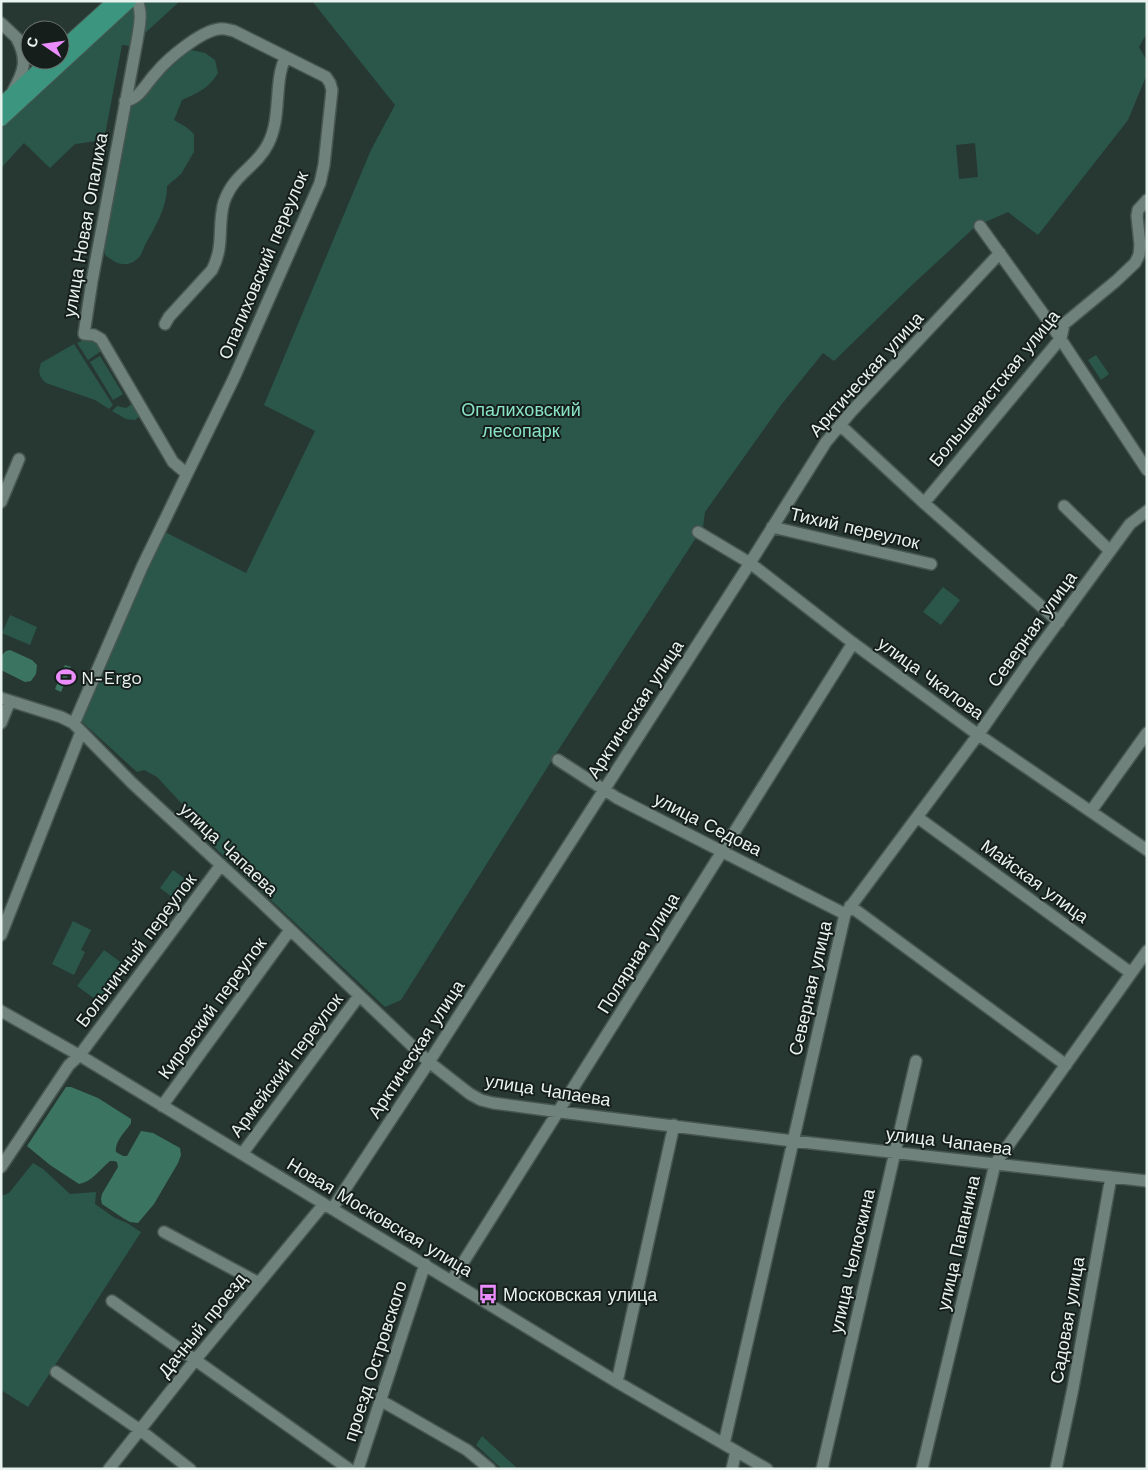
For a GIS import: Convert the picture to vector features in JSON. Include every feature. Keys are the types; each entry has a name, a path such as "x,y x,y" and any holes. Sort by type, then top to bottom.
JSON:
{"main road":[{"path":"70,40 115,1"},
{"path":"70,46 129,1"},
{"path":"6,100 40,70"},
{"path":"1,119 42,70"}],"street":[{"name":"улица Новая Опалиха","path":"136,1 139,6 140,16 84,334 94,335 101,339 173,462 187,474"},
{"path":"1,23 10,38 24,54 20,79 6,100"},
{"name":"Опалиховский переулок","path":"125,101 130,101 136,96 174,55 209,32 227,29 326,76 332,90 320,183 234,378 187,474"},
{"path":"164,324 212,270 217,261 220,250 222,212 231,186 263,153 274,127 280,75 285,57"},
{"name":"Большевистская улица","path":"924,503 1060,338 1064,324 1116,281 1135,262 1139,255 1140,245 1138,210 1147,200"},
{"path":"980,226 1060,338 1147,470"},
{"name":"Арктическая улица","path":"328,1206 428,1062 750,564 826,442 1000,253"},
{"path":"840,425 924,503 1059,622"},
{"path":"1,502 18,459"},
{"path":"73,723 108,648 142,567 187,474"},
{"path":"1064,506 1110,551"},
{"name":"Северная улица","path":"724,1444 848,910 978,735 1130,524 1147,511"},
{"name":"Тихий переулок","path":"772,527 931,564"},
{"name":"улица Чкалова","path":"698,532 750,564 978,735 1147,850"},
{"name":"Полярная улица","path":"452,1280 560,1112 853,643"},
{"path":"1,722 5,700"},
{"name":"улица Чапаева","path":"5,700 61,717 73,723 132,783 428,1062 470,1094 481,1100 560,1112 793,1141 1147,1181"},
{"path":"1,935 81,732"},
{"path":"1091,811 1147,733"},
{"name":"улица Седова","path":"558,760 617,798 722,851 848,910 1066,1065"},
{"name":"Майская улица","path":"917,817 1131,973"},
{"name":"Больничный переулок","path":"1,1167 70,1065 79,1056 221,865"},
{"name":"Кировский переулок","path":"162,1106 290,930"},
{"name":"улица Папанина","path":"922,1469 995,1164 1147,951"},
{"name":"Армейский переулок","path":"242,1154 359,996"},
{"name":"Новая Московская улица","path":"1,1011 452,1280 617,1382 767,1469"},
{"name":"улица Челюскина","path":"822,1469 916,1061"},
{"path":"617,1382 674,1125"},
{"name":"Садовая улица","path":"1056,1469 1073,1388 1111,1177"},
{"name":"Дачный проезд","path":"109,1469 259,1283 328,1206"},
{"path":"164,1232 259,1283"},
{"name":"проезд Островского","path":"358,1469 425,1264"},
{"path":"112,1301 349,1469"},
{"path":"56,1372 140,1430 190,1469"},
{"path":"380,1400 467,1450 490,1469"},
{"path":"732,1469 736,1451"}],"green space":[{"path":"138,1 180,1 131,46 122,45 104,140 75,144 50,168 24,143 1,168 1,129 64,70 70,70 70,64"},
{"name":"Опалиховский лесопарк","path":"312,1 1147,1 1147,33 1139,47 1147,61 1147,74 1128,120 1038,235 1008,212 976,226 834,361 823,353 781,405 705,512 703,527 557,752 401,1000 385,1007 196,830 185,807 157,777 144,770 137,772 80,720 165,532 246,573 315,431 264,405 371,150 395,105","holes":["975,143 978,177 959,179 956,145"]},
{"path":"187,49 205,53 215,60 218,73 207,86 182,100 174,120 194,134 194,152 181,174 167,186 163,210 140,257 129,264 121,264 105,255 104,238 120,170 129,108 160,73"},
{"path":"86,339 97,341 104,349 88,360 77,343"},
{"path":"74,344 113,405 109,409 95,400 46,383 42,379 39,372 41,363"},
{"path":"1096,355 1109,374 1101,380 1088,360"},
{"path":"100,356 123,394 113,400 90,362"},
{"path":"116,368 141,415 135,420 126,419 112,411 117,406 126,408 132,404 112,371"},
{"path":"943,587 960,600 941,625 923,612"},
{"path":"10,615 37,627 30,645 2,633"},
{"path":"173,870 193,885 180,903 160,888"},
{"path":"73,921 91,930 81,950 85,952 74,975 52,964"},
{"path":"104,950 126,966 99,1002 77,986"},
{"path":"33,1163 43,1169 70,1194 96,1192 95,1204 115,1218 141,1232 28,1407 1,1390 1,1196 9,1193"},
{"path":"482,1436 518,1469 502,1469 476,1445"}],"shaded area":[{"path":"10,650 32,660 37,665 36,674 31,681 25,682 1,670 2,655"},
{"path":"65,665 71,667 61,692 55,689"},
{"path":"66,1087 71,1087 98,1098 131,1119 131,1123 116,1148 116,1152 123,1156 127,1156 141,1131 153,1133 180,1148 181,1155 178,1163 154,1204 138,1223 130,1222 102,1204 102,1194 118,1167 117,1162 110,1161 92,1178 79,1184 50,1165 27,1146"}],"place":[{"name":"N-Ergo","path":"66,677"},
{"name":"Московская улица","path":"488,1294"}]}
